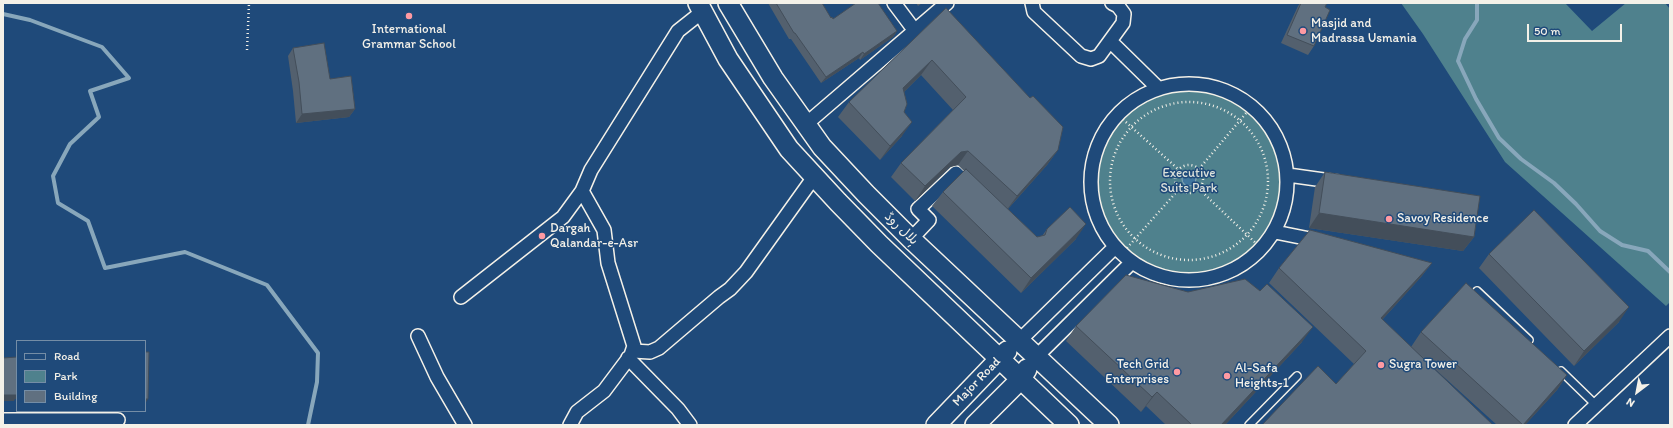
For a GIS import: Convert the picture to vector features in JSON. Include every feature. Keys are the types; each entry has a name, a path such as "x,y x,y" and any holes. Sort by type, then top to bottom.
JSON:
{"street":[{"name":"ہلال روڈ","path":"728,3 772,78 832,158 911,239 1108,425"},
{"path":"894,3 915,32"},
{"path":"806,125 947,3"},
{"path":"1032,3 1034,12 1081,56 1091,59 1099,56 1123,22 1124,14 1118,6 1112,3"},
{"name":"ہلال روڈ","path":"700,8 728,59 789,149 879,244 1069,425"},
{"path":"461,298 563,217 582,190 591,170 678,31 700,8"},
{"path":"1110,41 1158,88"},
{"path":"1183,84 1207,85 1231,93 1252,106 1270,125 1282,149 1288,175 1286,204 1275,232 1262,249 1240,267 1214,278 1185,281 1157,275 1123,254 1099,222 1091,194 1092,165 1101,138 1117,114 1136,98 1158,88 1183,84"},
{"path":"911,239 929,220 918,209 956,173 978,195"},
{"path":"1288,175 1349,183"},
{"path":"630,354 650,352 659,348 730,289 746,272 814,177"},
{"path":"570,425 578,412 604,391 634,346 608,263 604,230 582,190"},
{"path":"1275,232 1329,242"},
{"path":"1019,341 1123,254"},
{"path":"975,425 1021,379 1036,356 1123,254"},
{"path":"418,336 437,377 465,425"},
{"path":"1575,425 1670,336"},
{"name":"Major Road","path":"936,425 999,359 1019,341"},
{"path":"630,354 690,425"},
{"path":"3,420 118,420"}],"lane":[{"path":"1477,291 1534,345"},
{"path":"1556,367 1596,406"},
{"path":"1249,425 1297,376"}],"path":[{"path":"247,50 249,3"},
{"path":"1196,102 1219,107 1240,120 1255,136 1262,148 1265,155 1269,176 1268,198 1261,218 1248,236 1228,251 1205,260 1180,260 1156,254 1135,239 1119,220 1111,196 1110,184 1110,171 1117,147 1131,126 1150,112 1172,103 1196,102"},
{"path":"1199,169 1252,106"},
{"path":"1117,114 1178,169"},
{"path":"1188,165 1199,169 1203,179 1199,189 1189,193 1179,190 1174,180 1178,169 1188,165"},
{"path":"1199,189 1262,249"},
{"path":"1123,254 1179,190"}],"green space":[{"path":"1401,3 1565,3 1592,31 1626,3 1665,3 1670,9 1670,302 1666,306 1505,162 1423,34"},
{"name":"Executive Suits Park","path":"1189,91 1207,93 1224,98 1247,112 1259,124 1273,147 1278,164 1280,182 1278,200 1273,217 1259,240 1247,252 1224,266 1207,271 1189,273 1171,271 1154,266 1131,252 1119,240 1105,217 1100,200 1098,182 1100,164 1105,147 1119,124 1131,112 1154,98 1171,93"}],"water":[{"path":"1186,172 1192,172 1196,176 1196,182 1192,186 1186,186 1182,182 1182,176"}],"building":[{"path":"776,3 822,3 833,19 856,3 878,3 897,31 864,54 863,52 826,77 794,33"},
{"name":"Masjid and Madrassa Usmania","path":"1301,3 1327,3 1325,7 1330,10 1314,46 1287,35"},
{"path":"946,8 1030,98 1033,96 1063,127 1058,150 1017,196 968,151 961,152 925,186 901,163 966,97 932,60 903,88 907,104 904,112 912,122 890,146 849,102"},
{"path":"324,43 330,79 351,76 355,109 302,114 299,82 293,48"},
{"path":"966,169 1037,237 1045,235 1047,229 1070,207 1086,224 1031,278 943,192"},
{"path":"1325,172 1480,196 1474,237 1319,213"},
{"path":"1534,210 1629,307 1584,351 1489,254"},
{"path":"1310,230 1432,263 1381,318 1493,425 1262,425 1318,366 1336,384 1366,351 1279,268"},
{"path":"1126,275 1188,292 1245,279 1260,291 1267,284 1313,327 1221,425 1192,425 1157,392 1152,397 1076,326"},
{"path":"1466,283 1567,375 1523,425 1421,332"},
{"path":"146,352 149,352 148,399 146,399"},
{"path":"16,357 16,395 3,395 3,358"}],"waterway":[{"path":"1477,3 1477,20 1465,39 1458,61 1476,99 1499,138 1521,159 1554,183 1576,204 1600,231 1622,245 1648,251 1670,272"},
{"path":"3,14 30,20 102,47 129,78 90,91 99,117 70,144 53,176 58,203 88,221 105,268 185,252 267,285 318,353 317,382 308,425"}],"place":[{"name":"International Grammar School","path":"409,16"},
{"name":"Masjid and Madrassa Usmania","path":"1303,31"},
{"name":"Savoy Residence","path":"1389,219"},
{"name":"Dargah Qalandar-e-Asr","path":"542,236"},
{"name":"Sugra Tower","path":"1381,365"},
{"name":"Tech Grid Enterprises","path":"1177,372"},
{"name":"Al-Safa Heights-1","path":"1227,376"}]}
